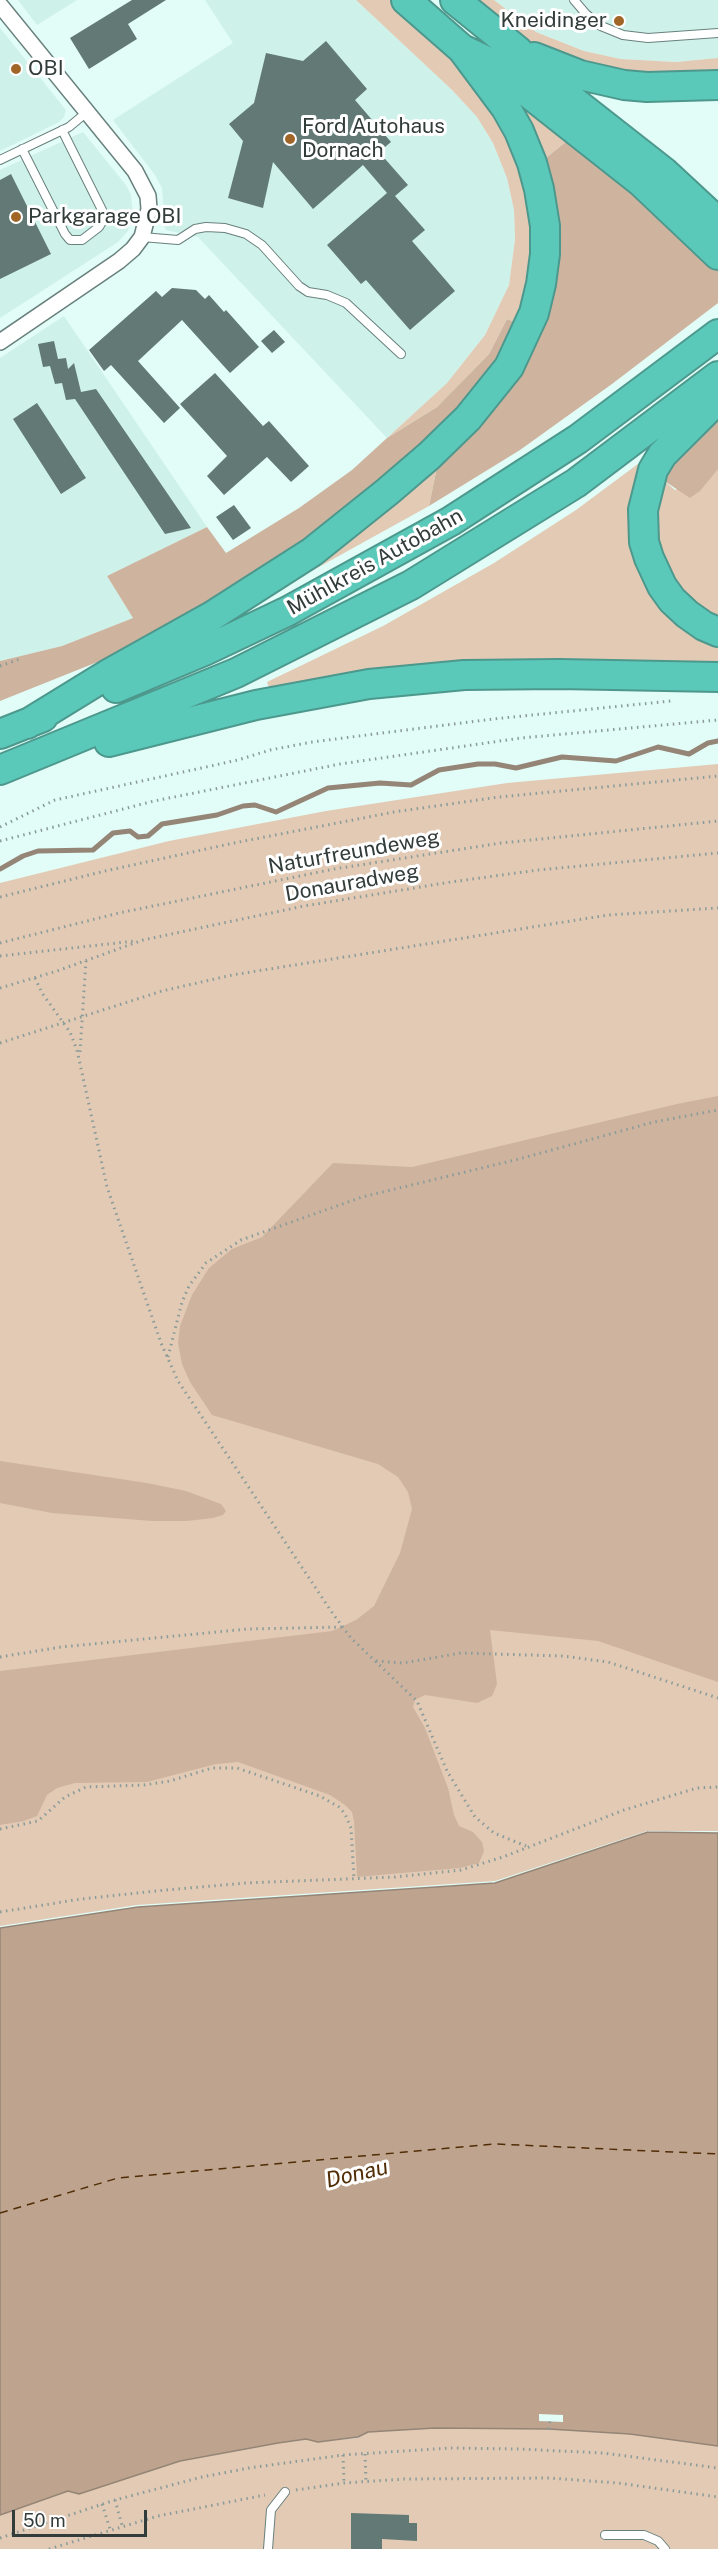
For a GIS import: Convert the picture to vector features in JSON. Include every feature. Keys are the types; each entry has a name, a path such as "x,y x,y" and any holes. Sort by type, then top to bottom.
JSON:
{"highway":[{"path":"27,724 110,673 230,605 312,552 429,456 468,418 509,367 530,323 541,284 545,254 545,226 532,163 519,131 506,108 462,49 406,0"},
{"path":"455,0 518,51 539,74 664,172 718,222"},
{"path":"462,49 489,62 641,182 718,255"},
{"path":"518,51 601,81 647,87 718,85"},
{"name":"Mühlkreis Autobahn","path":"0,734 204,651 288,611 370,567 451,521 534,469 616,412 713,338"},
{"name":"Mühlkreis Autobahn","path":"8,767 237,673 411,585 576,483 718,376"},
{"path":"718,399 662,455 653,470 646,491 643,527 649,558 662,586 687,614 704,626 718,632"},
{"path":"8,767 256,705 369,684 486,674 718,677"}],"street":[{"path":"0,5 143,183 149,209 142,237 119,261 0,342"}],"lane":[{"path":"574,0 601,26 623,35 648,38 718,33"},
{"path":"0,160 62,130 87,112"},
{"path":"22,149 65,234 70,240 82,240 99,227 102,222 102,210 62,130"},
{"path":"142,237 178,240 195,229 206,227 225,228 246,234 262,245 299,286 308,292 327,295 346,303 402,354"},
{"path":"268,2549 271,2510 285,2492"},
{"path":"605,2535 644,2535 658,2541 665,2549"}],"path":[{"path":"0,666 20,659"},
{"path":"0,827 56,800 312,742 493,719 678,700"},
{"path":"0,841 143,804 340,764 521,738 718,720"},
{"path":"0,897 223,845 394,812 499,797 718,776"},
{"name":"Naturfreundeweg","path":"0,943 129,911 334,869 501,843 718,821"},
{"name":"Donauradweg","path":"0,988 86,961 142,940 304,906 451,882 596,864 718,853"},
{"path":"0,1043 162,990 282,966 608,915 718,908"},
{"path":"0,956 142,940"},
{"path":"81,1060 81,1017 86,961"},
{"path":"35,978 42,993 73,1037 81,1060 107,1187 168,1359 194,1407 343,1627 417,1701 447,1771 475,1817 494,1833 526,1846"},
{"path":"168,1359 182,1302 189,1286 206,1263 241,1240 362,1197 654,1122 718,1110"},
{"path":"0,1657 61,1647 248,1629 343,1627"},
{"path":"375,1661 403,1663 461,1653 563,1656 609,1662 718,1698"},
{"path":"0,1829 38,1821 65,1797 86,1787 144,1785 170,1781 212,1768 237,1768 320,1796 339,1807 351,1828 354,1879"},
{"path":"0,1912 81,1899 166,1890 460,1870 496,1860 526,1846 624,1810 697,1788 718,1788"},
{"path":"549,2429 550,2421"},
{"path":"0,2538 115,2500 249,2468 343,2455 450,2448 565,2451 718,2468"},
{"path":"365,2453 366,2482"},
{"path":"343,2455 344,2483"},
{"path":"49,2549 122,2525 197,2507 344,2483 549,2478 618,2483 718,2498"},
{"path":"115,2500 122,2525"},
{"path":"102,2504 110,2529"}],"shaded area":[{"path":"18,0 77,0 37,25"},
{"path":"205,0 356,0 452,90 477,117 493,143 507,178 514,210 515,239 509,285 485,335 447,383 387,438 198,237 166,230 163,223 162,188 155,175 113,120 233,43"},
{"path":"356,0 390,0 478,83 519,147 537,261 520,324 507,319 489,354 437,407 387,438 447,383 485,335 509,285 515,239 514,210 507,178 493,143 477,117 452,90"},
{"path":"479,0 494,0 536,32 584,51 621,59 676,62 718,58 718,73 621,73 533,45"},
{"name":"Kneidinger","path":"494,0 718,0 718,58 676,62 621,59 584,51 536,32"},
{"name":"OBI","path":"0,28 66,110 59,122 0,151"},
{"path":"501,82 572,137 542,161"},
{"path":"83,132 126,185 131,195 133,216 128,231 118,242 0,318 0,170"},
{"path":"572,137 718,267 718,303 612,384 520,450 429,506 438,462 522,365 542,161"},
{"path":"64,316 207,527 107,576 133,618 62,646 0,661 0,358"},
{"path":"507,319 520,324 509,352 413,459 257,576 125,651 0,701 0,661 62,646 133,618 107,576 207,527 226,553 299,508 352,470 387,438 437,407 489,354"},
{"path":"718,417 718,469 700,491 690,498 663,480 673,461"},
{"path":"650,455 633,522 718,642 718,668 271,693 267,682 383,626 494,563 576,510"},
{"path":"438,462 429,506 270,594"},
{"path":"718,469 718,624 694,610 660,560 655,519 663,480 675,490"},
{"path":"718,764 718,1831 647,1831 495,1881 137,1905 0,1926 0,883 169,841 326,811 507,783"},
{"path":"718,1096 718,1682 598,1641 490,1630 497,1684 492,1696 477,1703 425,1695 415,1700 413,1707 425,1728 448,1788 459,1826 473,1832 482,1842 484,1851 479,1863 460,1868 357,1877 354,1821 352,1812 345,1805 330,1795 238,1762 216,1764 147,1782 75,1783 57,1788 47,1795 37,1816 0,1825 0,1671 332,1631 356,1620 374,1606 400,1553 412,1509 408,1492 398,1477 378,1464 212,1415 190,1382 182,1364 178,1343 180,1326 192,1295 209,1268 232,1249 262,1237 333,1163 412,1167"},
{"path":"0,1461 186,1491 221,1504 226,1511 223,1515 213,1518 152,1521 52,1513 0,1503"},
{"path":"435,2428 555,2429 630,2434 718,2446 718,2549 0,2549 0,2515 68,2491 79,2494 180,2461 278,2443 306,2439 318,2442 358,2438 368,2432"}],"water":[{"name":"Donau","path":"648,1832 718,1833 718,2446 630,2434 549,2429 435,2428 368,2432 358,2437 318,2442 306,2439 180,2461 79,2494 68,2491 0,2515 0,1928 138,1907 495,1883"}],"pier":[{"path":"539,2414 563,2415 563,2422 539,2421"}],"building":[{"path":"132,0 166,0 128,24 137,39 89,69 70,38"},
{"path":"326,41 367,89 355,100 391,142 379,152 408,185 395,196 425,230 412,241 455,291 410,330 366,280 361,284 327,245 387,193 363,165 313,209 273,162 263,208 228,198 243,141 229,124 254,103 266,53 303,61"},
{"name":"Parkgarage OBI","path":"11,174 51,254 0,279 0,180"},
{"path":"172,288 196,290 205,299 209,295 224,312 226,310 259,347 230,373 182,320 138,361 180,408 164,423 111,365 104,371 89,350 156,291 162,297"},
{"path":"274,330 285,342 272,353 261,341"},
{"path":"54,341 58,359 66,358 68,369 74,363 81,392 96,389 191,528 165,534 75,399 66,400 62,383 55,384 50,366 43,367 38,344"},
{"path":"215,373 263,426 269,421 309,466 291,482 267,457 224,495 207,476 227,456 180,404"},
{"path":"37,403 86,478 61,494 13,419"},
{"path":"234,505 251,528 233,540 216,517"},
{"path":"351,2513 409,2515 409,2523 417,2523 417,2541 382,2539 382,2549 351,2549"}],"waterway":[{"path":"0,869 23,856 38,851 93,850 113,833 130,831 138,837 148,836 162,824 217,815 243,806 255,805 276,812 328,788 380,783 411,785 439,770 478,764 516,768 562,757 616,761 658,747 689,754 708,743 718,741"}],"ferry route":[{"path":"0,2213 118,2178 495,2144 718,2154"}],"place":[{"name":"Kneidinger","path":"619,21"},
{"name":"OBI","path":"16,69"},
{"name":"Ford Autohaus Dornach","path":"290,139"},
{"name":"Parkgarage OBI","path":"16,217"}]}
